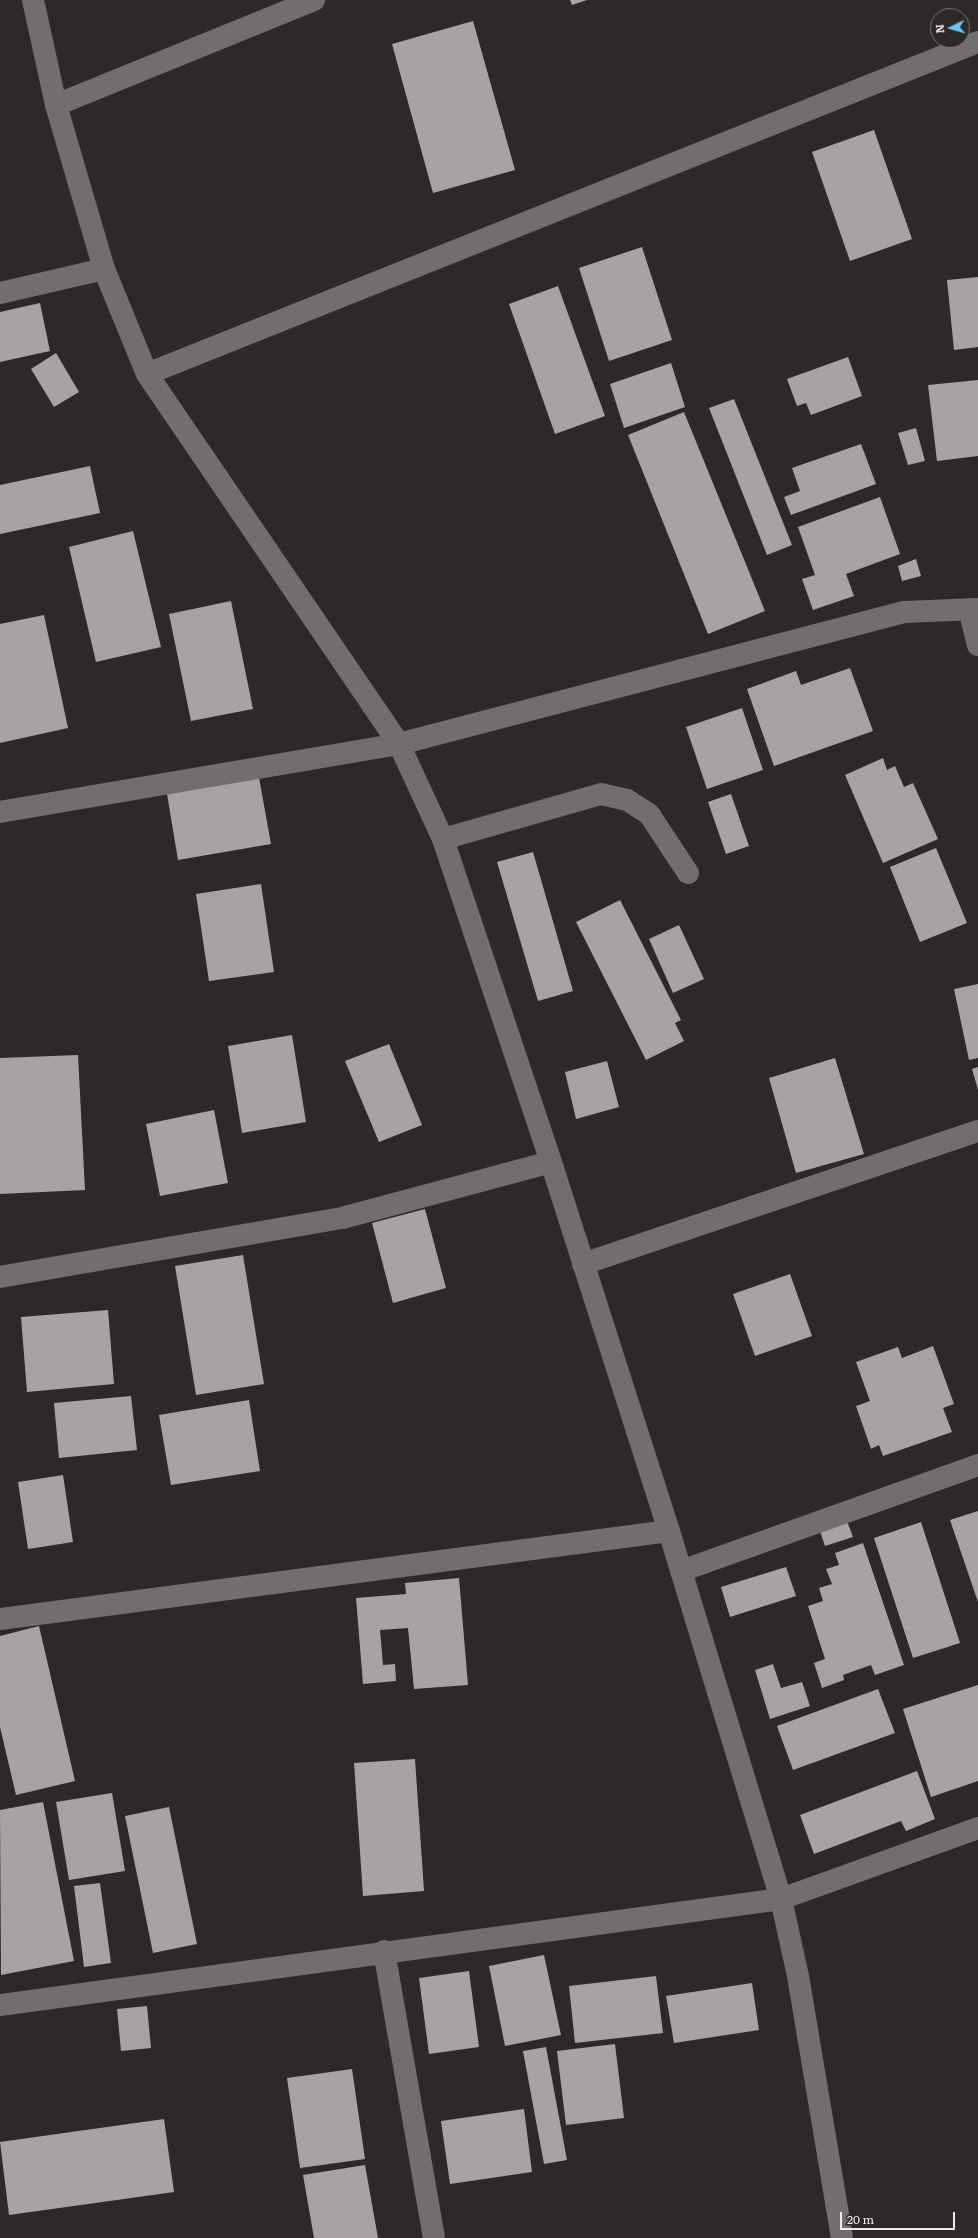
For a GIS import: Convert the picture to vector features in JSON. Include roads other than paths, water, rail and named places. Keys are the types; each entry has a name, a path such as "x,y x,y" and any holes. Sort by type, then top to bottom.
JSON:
{"street":[{"path":"33,0 56,105 104,269 147,374 398,744 443,839 551,1162 669,1531 781,1899 798,1976 842,2238"},
{"path":"56,105 314,0"},
{"path":"147,374 978,42"},
{"path":"0,293 104,269"},
{"path":"0,812 398,744 904,612 974,609 978,645"},
{"path":"443,839 601,794 627,800 649,814 688,873"},
{"path":"583,1264 978,1131"},
{"path":"0,1277 342,1218 551,1162"},
{"path":"681,1571 978,1465"},
{"path":"0,1619 669,1531"},
{"path":"0,2005 384,1951 781,1899 978,1828"},
{"path":"384,1951 434,2238"}]}
